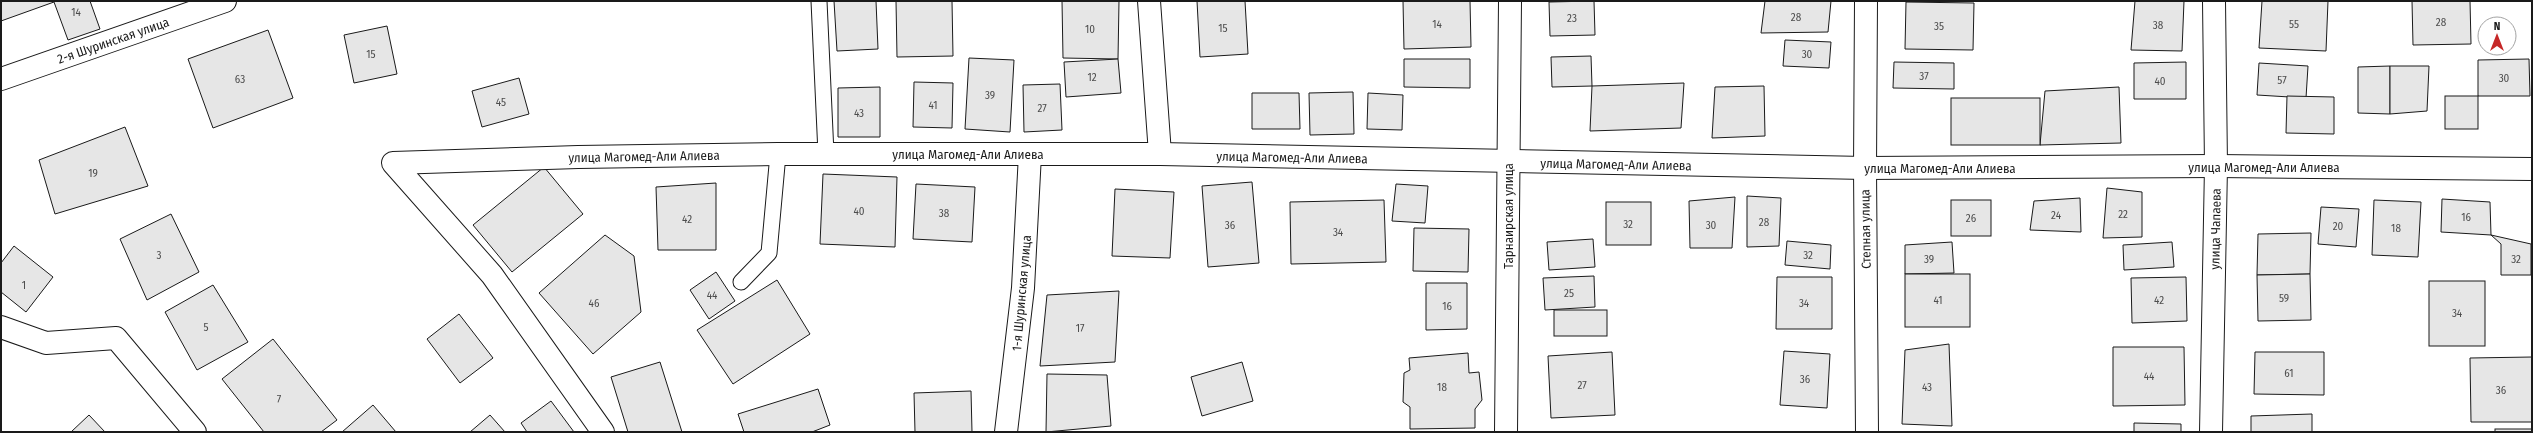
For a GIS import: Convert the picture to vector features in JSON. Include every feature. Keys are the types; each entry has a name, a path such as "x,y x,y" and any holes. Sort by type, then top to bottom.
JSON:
{"street":[{"name":"2-я Шуринская улица","path":"1,79 225,1"},
{"path":"1149,1 1160,154"},
{"name":"Тарнаирская улица","path":"1506,432 1510,1"},
{"name":"Степная улица","path":"1866,1 1865,168 1867,432"},
{"name":"улица Чапаева","path":"2211,432 2216,166 2214,1"},
{"name":"улица Магомед-Али Алиева","path":"603,432 492,274 393,162 578,156 778,154 1160,154 1865,168 2216,166 2532,169"},
{"name":"1-я Шуринская улица","path":"1006,432 1023,288 1030,154"},
{"path":"1,328 46,343 116,338 196,432"}],"lane":[{"path":"818,1 826,154"},
{"path":"741,282 769,253 778,154"}],"building":[{"path":"1,1 90,1 100,29 68,40 54,2 1,21"},
{"path":"834,1 876,1 878,49 837,51"},
{"path":"896,1 952,1 953,56 897,57"},
{"path":"1062,1 1119,1 1118,59 1063,58"},
{"path":"1197,1 1245,1 1248,54 1200,57"},
{"path":"1403,1 1470,1 1471,47 1404,49"},
{"path":"1594,1 1595,35 1550,36 1549,2"},
{"path":"1765,1 1831,1 1828,32 1761,33"},
{"path":"2135,1 2184,1 2182,51 2131,50"},
{"path":"2262,1 2328,1 2326,51 2259,48"},
{"path":"2412,1 2470,1 2471,44 2413,45"},
{"path":"1906,2 1974,3 1973,50 1905,49"},
{"path":"387,26 397,74 354,83 344,35"},
{"path":"268,30 293,98 213,128 188,59"},
{"path":"1785,40 1831,42 1829,68 1783,66"},
{"path":"1591,56 1592,86 1552,87 1551,57"},
{"path":"969,58 1014,60 1010,132 965,129"},
{"path":"1118,59 1121,93 1066,97 1064,62"},
{"path":"1404,59 1470,59 1470,88 1404,87"},
{"path":"2529,59 2530,96 2478,96 2478,60"},
{"path":"1894,62 1954,63 1954,89 1893,88"},
{"path":"2186,62 2186,99 2134,99 2134,63"},
{"path":"2259,63 2308,66 2306,98 2257,95"},
{"path":"2390,66 2390,114 2358,113 2358,67"},
{"path":"2390,66 2429,66 2427,111 2390,114"},
{"path":"519,78 529,114 482,127 472,91"},
{"path":"914,82 953,83 952,128 913,127"},
{"path":"1684,83 1681,128 1590,131 1592,86"},
{"path":"1060,84 1062,130 1024,132 1023,85"},
{"path":"1764,86 1765,136 1712,138 1715,87"},
{"path":"880,87 880,137 838,137 838,88"},
{"path":"2119,87 2121,143 2040,145 2045,91"},
{"path":"1353,92 1354,134 1310,135 1309,93"},
{"path":"1252,93 1299,93 1300,129 1252,129"},
{"path":"1368,93 1403,95 1402,130 1367,129"},
{"path":"2287,96 2334,97 2334,134 2286,133"},
{"path":"2445,96 2478,96 2478,129 2445,129"},
{"path":"1951,98 2040,98 2040,145 1951,145"},
{"path":"125,127 148,186 55,214 39,160"},
{"path":"544,167 583,214 512,272 473,225"},
{"path":"823,174 897,177 895,247 820,244"},
{"path":"1252,182 1259,263 1208,267 1202,186"},
{"path":"716,183 716,250 658,250 656,187"},
{"path":"916,184 975,187 972,242 913,239"},
{"path":"1396,184 1428,186 1425,223 1392,221"},
{"path":"2107,188 2142,192 2142,237 2103,238"},
{"path":"1115,189 1174,192 1170,258 1112,256"},
{"path":"1747,196 1781,198 1779,246 1747,247"},
{"path":"1735,197 1732,248 1690,248 1689,201"},
{"path":"2080,198 2081,232 2030,230 2034,201"},
{"path":"2442,199 2490,202 2491,235 2441,232"},
{"path":"1384,200 1386,262 1291,264 1290,202"},
{"path":"1951,200 1991,200 1991,236 1951,236"},
{"path":"2374,200 2421,202 2418,257 2372,255"},
{"path":"1606,202 1651,202 1651,245 1606,245"},
{"path":"2321,207 2359,209 2356,247 2318,244"},
{"path":"171,214 199,272 147,300 120,239"},
{"path":"1414,228 1469,229 1468,272 1413,271"},
{"path":"2311,233 2310,274 2257,275 2258,234"},
{"path":"605,235 634,256 641,312 593,354 539,293"},
{"path":"2491,235 2531,244 2531,275 2501,275 2501,244"},
{"path":"1593,239 1595,267 1549,270 1547,242"},
{"path":"1787,241 1831,245 1830,269 1785,265"},
{"path":"1952,242 1954,273 1905,274 1905,245"},
{"path":"2172,242 2174,267 2124,270 2123,245"},
{"path":"14,246 53,277 26,312 1,292 1,263"},
{"path":"716,272 735,301 709,319 690,290"},
{"path":"1905,274 1970,274 1970,327 1905,327"},
{"path":"2310,274 2311,320 2258,321 2257,275"},
{"path":"1594,276 1595,307 1545,310 1543,278"},
{"path":"1777,277 1832,277 1832,329 1776,329"},
{"path":"2186,277 2187,321 2132,323 2131,278"},
{"path":"777,280 810,334 733,384 697,330"},
{"path":"2429,281 2485,281 2485,346 2429,346"},
{"path":"1426,283 1467,283 1467,329 1426,330"},
{"path":"213,285 248,342 197,370 165,312"},
{"path":"1119,291 1115,362 1040,366 1047,295"},
{"path":"1554,310 1607,310 1607,336 1554,336"},
{"path":"459,314 493,358 460,383 427,339"},
{"path":"273,339 337,420 321,432 264,432 222,379"},
{"path":"1949,344 1952,426 1902,424 1905,350"},
{"path":"2113,347 2184,347 2185,405 2113,406"},
{"path":"1784,351 1830,354 1827,408 1780,405"},
{"path":"1612,352 1615,415 1551,418 1548,356"},
{"path":"2255,352 2324,352 2324,395 2254,394"},
{"path":"1468,353 1469,373 1479,372 1482,400 1475,409 1475,428 1410,429 1410,407 1403,402 1404,373 1410,370 1409,358"},
{"path":"2532,357 2532,422 2471,422 2470,358"},
{"path":"660,362 682,432 628,432 611,377"},
{"path":"1242,362 1253,401 1202,416 1191,377"},
{"path":"1047,374 1107,375 1111,426 1046,432"},
{"path":"818,389 830,425 812,432 744,432 738,414"},
{"path":"971,391 972,432 915,432 914,393"},
{"path":"551,401 574,432 527,432 521,423"},
{"path":"373,405 396,432 342,432"},
{"path":"2312,414 2312,432 2251,432 2251,416"},
{"path":"89,415 105,432 71,432"},
{"path":"490,415 505,432 470,432"},
{"path":"2134,423 2181,424 2181,432 2134,432"},
{"path":"2495,429 2532,429 2532,432 2495,432"}]}
